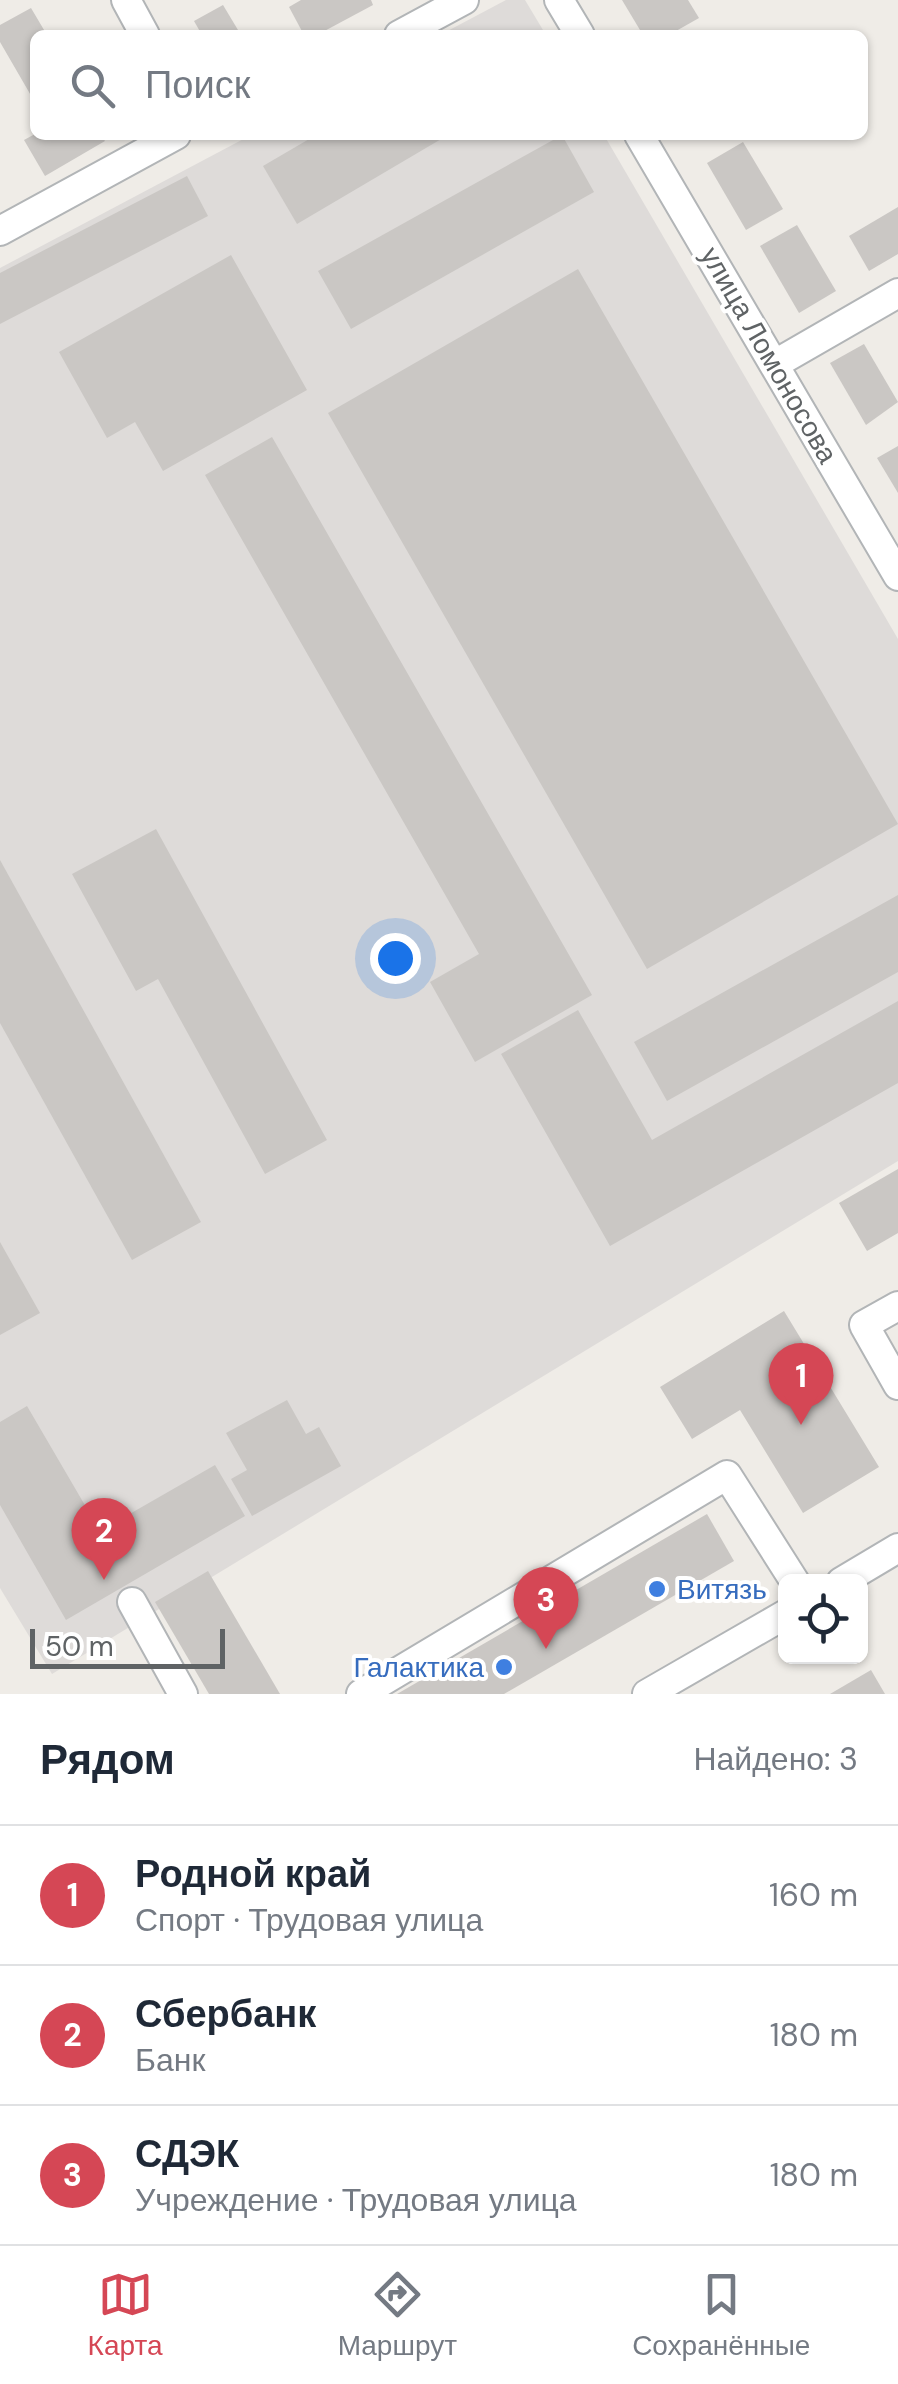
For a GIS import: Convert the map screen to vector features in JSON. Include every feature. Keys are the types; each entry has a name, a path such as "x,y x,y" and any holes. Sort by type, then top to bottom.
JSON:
{"street":[{"path":"126,0 142,30"},
{"path":"408,30 464,0"},
{"path":"559,0 577,30"},
{"path":"0,232 167,140"},
{"name":"улица Ломоносова","path":"642,140 898,576"},
{"path":"775,364 898,293"},
{"path":"898,1306 864,1325 898,1385"},
{"path":"361,1694 726,1475 790,1574"},
{"path":"854,1574 898,1548"},
{"path":"132,1602 182,1694"},
{"path":"648,1694 778,1619"}],"shaded area":[{"path":"506,0 525,0 543,30 449,30"},
{"path":"242,140 607,140 898,639 898,1161 52,1674 0,1588 0,268"}],"building":[{"path":"301,0 371,0 373,5 326,30 301,30 289,7"},
{"path":"622,0 688,0 699,18 678,30 640,30"},
{"path":"223,5 238,30 199,30 194,21"},
{"path":"31,8 44,30 30,30 30,94 0,42 0,25"},
{"path":"30,137 30,140 105,141 45,176 24,140"},
{"path":"307,140 440,140 297,224 263,166"},
{"path":"553,140 565,140 594,192 351,329 318,271"},
{"path":"743,142 783,209 746,230 707,163"},
{"path":"187,176 208,216 0,324 0,273"},
{"path":"898,207 898,254 869,271 849,236"},
{"path":"797,225 836,291 799,313 760,246"},
{"path":"231,255 307,390 163,471 135,422 107,438 59,352"},
{"path":"578,269 898,824 647,969 328,413"},
{"path":"864,344 898,402 866,425 830,363"},
{"path":"272,437 592,995 475,1062 430,982 479,954 205,475"},
{"path":"898,446 898,493 877,458"},
{"path":"156,829 327,1140 265,1174 158,979 136,991 72,874"},
{"path":"0,860 201,1222 132,1260 0,1023"},
{"path":"898,895 898,972 667,1101 634,1042"},
{"path":"898,1001 898,1083 610,1246 501,1054 578,1010 652,1140"},
{"path":"898,1169 898,1233 867,1251 839,1203"},
{"path":"0,1242 40,1313 0,1335"},
{"path":"784,1311 879,1467 803,1513 740,1410 692,1439 660,1387"},
{"path":"287,1400 306,1434 319,1427 341,1466 252,1516 231,1479 247,1470 226,1433"},
{"path":"27,1406 100,1531 215,1465 245,1516 66,1620 0,1505 0,1422"},
{"path":"707,1514 734,1561 504,1694 397,1694"},
{"path":"208,1571 280,1694 209,1694 155,1602"},
{"path":"871,1670 885,1694 830,1694"}],"place":[{"name":"Родной край","path":"801,1425"},
{"name":"Сбербанк","path":"104,1580"},
{"name":"Витязь","path":"657,1589"},
{"name":"СДЭК","path":"546,1649"},
{"name":"Галактика","path":"504,1667"}]}
